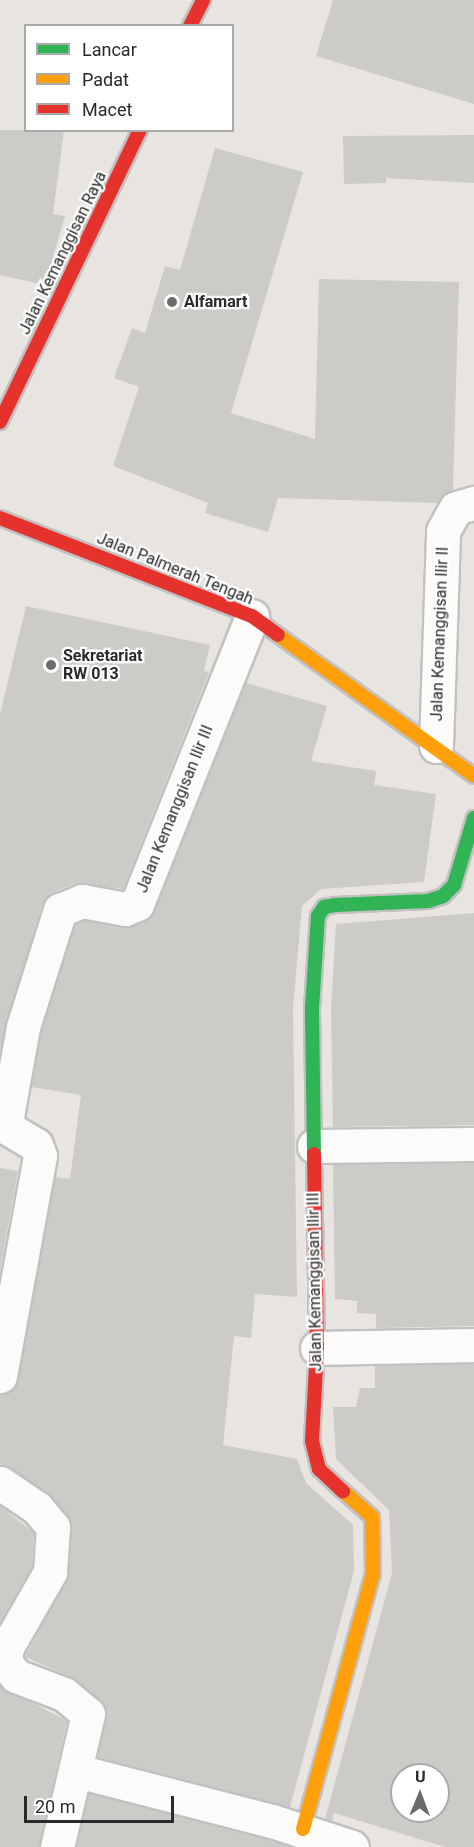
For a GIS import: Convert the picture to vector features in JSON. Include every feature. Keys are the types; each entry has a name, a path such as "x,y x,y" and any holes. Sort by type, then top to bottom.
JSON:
{"street":[{"path":"191,24 203,0"},
{"name":"Jalan Kemanggisan Raya","path":"0,422 139,132"},
{"name":"Jalan Kemanggisan Ilir II","path":"436,746 443,531 456,508 474,503"},
{"name":"Jalan Palmerah Tengah","path":"0,518 252,616 436,746 474,776"},
{"name":"Jalan Kemanggisan Ilir III","path":"0,1376 40,1156 36,1144 9,1129 7,1116 23,1027 60,910 82,901 125,909 137,904 252,616"},
{"name":"Jalan Kemanggisan Ilir III","path":"303,1830 373,1573 372,1517 319,1469 312,1441 317,1347 312,1008 318,916 324,907 335,904 428,901 443,896 454,885 474,818"},
{"path":"314,1146 474,1143"},
{"path":"317,1347 474,1345"},
{"path":"0,1483 38,1508 53,1527 50,1572 7,1647 5,1662 16,1676 64,1694 88,1714 77,1771 57,1847"},
{"path":"77,1771 303,1830 352,1847"}],"building":[{"path":"333,0 474,0 474,104 316,56"},
{"path":"0,130 64,132 53,214 65,216 45,285 0,275"},
{"path":"474,135 474,183 386,178 386,183 344,184 343,136"},
{"path":"215,148 303,172 231,413 315,439 319,279 459,282 453,489 437,503 278,498 268,532 205,513 208,503 113,466 139,387 114,378 132,328 145,333 165,266 180,270"},
{"path":"26,606 210,645 204,671 209,672 123,889 76,883 52,893 42,904 0,1049 0,714"},
{"path":"246,683 327,706 311,761 376,771 374,785 436,794 424,882 321,889 302,906 293,1008 297,1297 255,1294 251,1338 234,1336 223,1445 297,1459 306,1483 353,1525 354,1571 290,1807 97,1757 106,1718 100,1700 71,1677 25,1657 66,1581 72,1528 68,1516 48,1493 0,1464 0,1394 14,1389 18,1379 55,1177 70,1179 81,1095 31,1087 41,1032 75,924 84,920 132,926 154,911"},
{"path":"474,913 474,1125 333,1127 331,1008 336,924"},
{"path":"474,1163 474,1326 376,1328 376,1314 357,1313 357,1301 335,1299 333,1165"},
{"path":"0,1168 18,1171 0,1271"},
{"path":"474,1364 474,1847 445,1847 334,1813 332,1821 325,1819 392,1573 389,1510 336,1459 333,1407 356,1407 360,1388 375,1388 375,1366"},
{"path":"0,1506 34,1533 32,1566 0,1622"},
{"path":"0,1686 67,1721 39,1847 0,1847"},
{"path":"89,1793 267,1839 291,1847 76,1847"}],"traffic: fast":[{"path":"314,1154 312,1008 318,916 324,907 335,905 428,901 443,896 454,885 474,818"}],"traffic: slow":[{"path":"278,635 474,776"},
{"path":"303,1829 373,1573 372,1517 343,1491"}],"traffic: jam":[{"path":"191,24 203,0"},
{"path":"0,422 139,132"},
{"path":"0,518 252,616 278,635"},
{"path":"314,1154 317,1348 312,1441 319,1469 343,1491"}],"place":[{"name":"Alfamart","path":"172,302"},
{"name":"Sekretariat RW 013","path":"51,665"}]}
